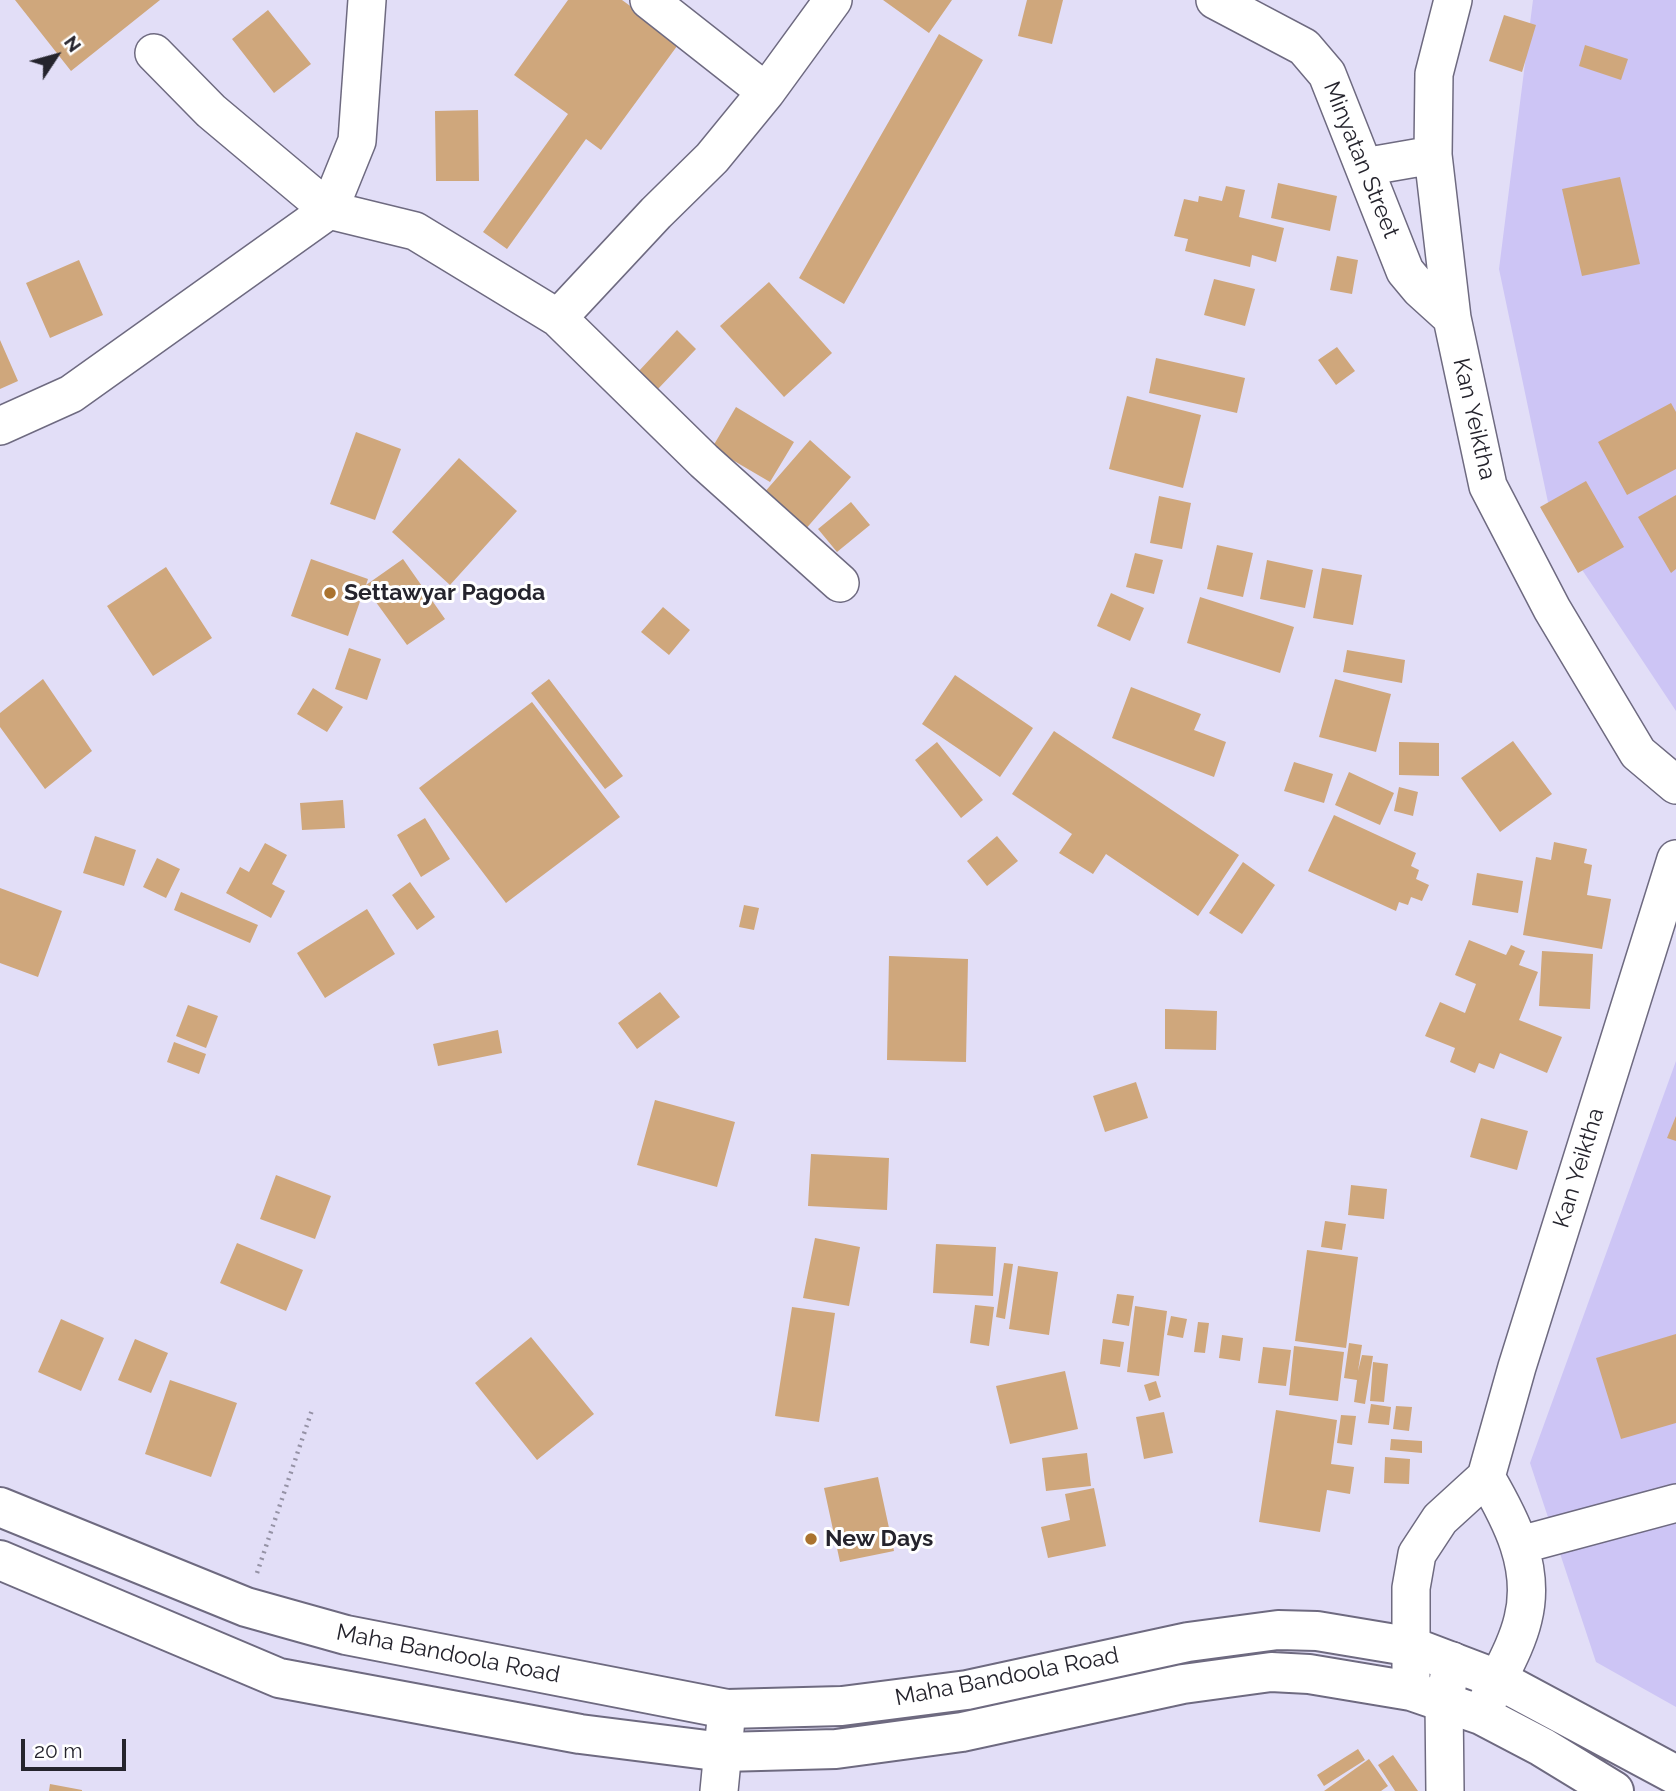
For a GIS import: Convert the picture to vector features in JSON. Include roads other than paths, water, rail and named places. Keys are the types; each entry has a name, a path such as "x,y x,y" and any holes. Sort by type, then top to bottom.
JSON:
{"main road":[{"name":"Maha Bandoola Road","path":"0,1507 246,1607 346,1635 727,1709 842,1706 967,1690 1188,1642 1278,1630 1317,1630 1413,1647 1497,1679 1676,1775"},
{"name":"Maha Bandoola Road","path":"0,1560 279,1678 580,1734 723,1752 836,1749 962,1732 1183,1684 1271,1672 1309,1674 1427,1696 1481,1715 1542,1747 1614,1791"}],"street":[{"path":"0,426 71,394 330,210 357,141 368,0"},
{"path":"649,0 766,92"},
{"path":"558,317 712,158 766,92 834,0"},
{"name":"Minyatan Street","path":"1215,0 1304,47 1327,74 1405,271 1420,289 1452,318"},
{"name":"Kan Yeiktha","path":"1453,0 1434,74 1433,155 1452,318 1488,486 1552,608 1639,753 1676,785"},
{"path":"154,53 211,111 330,210 415,231 558,317 704,461 839,583"},
{"path":"1364,167 1433,155"},
{"name":"Kan Yeiktha","path":"1486,1477 1525,1342 1676,859"},
{"path":"1445,1791 1427,1696 1413,1647 1411,1588 1417,1554 1440,1519 1486,1477 1506,1512 1520,1545 1527,1580 1527,1600 1523,1620 1481,1715"},
{"path":"1520,1545 1676,1503"},
{"path":"1427,1696 1452,1661"},
{"path":"719,1791 727,1709"}],"place":[{"name":"Settawyar Pagoda","path":"330,593"},
{"name":"New Days","path":"811,1539"}]}
